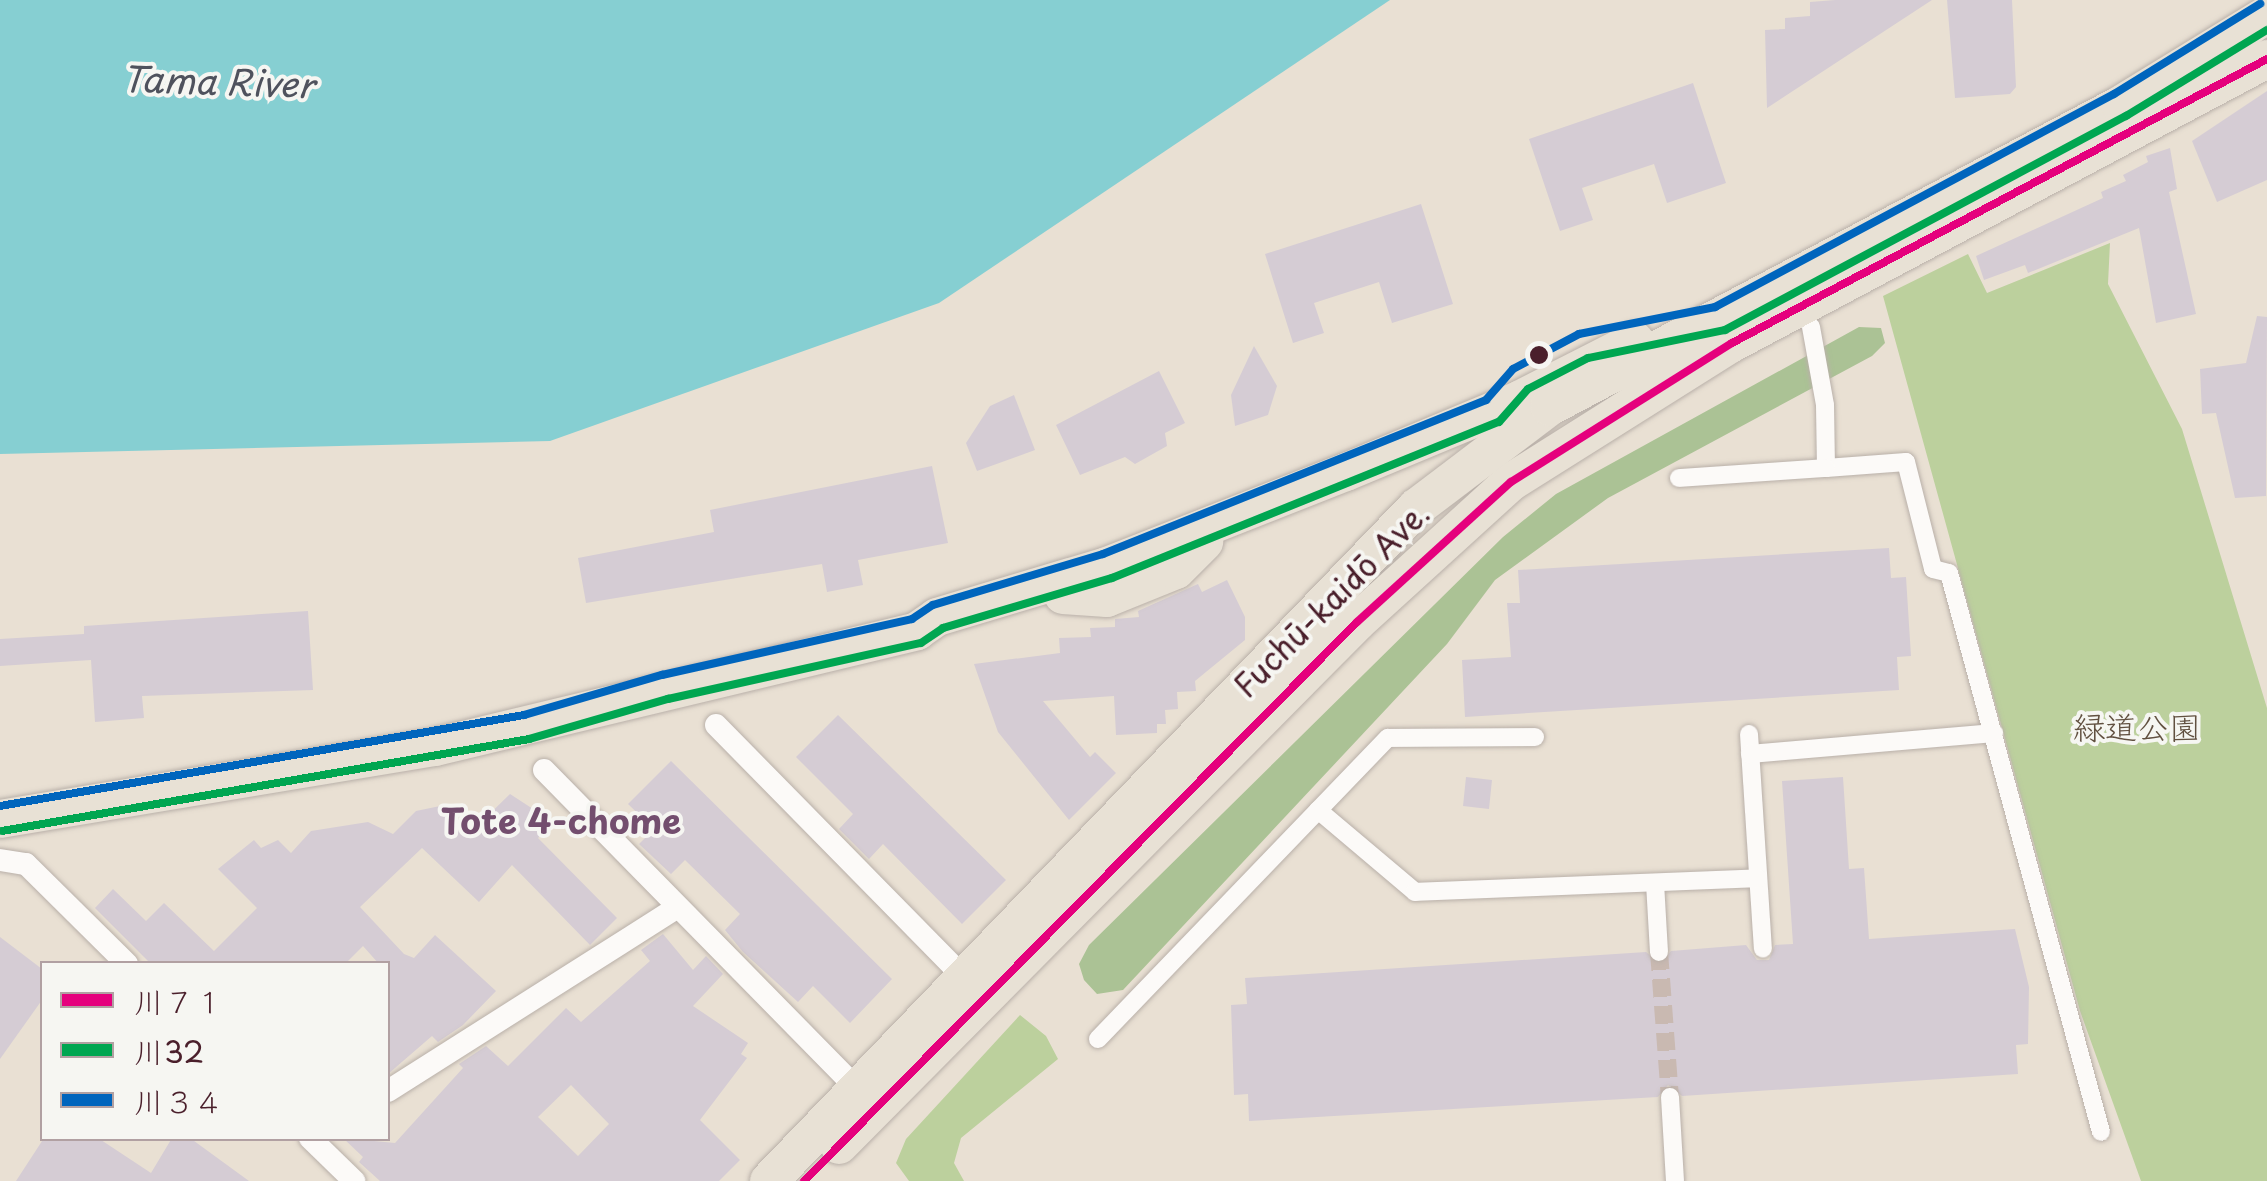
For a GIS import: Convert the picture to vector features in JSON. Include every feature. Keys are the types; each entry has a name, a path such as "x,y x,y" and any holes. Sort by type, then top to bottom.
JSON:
{"main road":[{"name":"Fuchū-kaidō Ave.","path":"768,1181 866,1099 1005,958 1444,538 1511,482 1726,331 2120,105 2267,15"},
{"name":"Fuchū-kaidō Ave.","path":"804,1181 964,977 1005,958 1270,660 1288,609 1334,558 1360,537 1390,532 1506,420 1549,406 1726,331 2267,58"},
{"path":"917,631 944,636 1063,594 1107,598 1176,570 1204,542 1506,420 1520,379 1584,346 1726,331"},
{"path":"0,820 435,747 917,631 937,618 1107,566 1506,420"}],"street":[{"path":"1812,327 1825,405 1826,468"},
{"path":"1679,478 1906,462 1933,569 1949,573 2100,1132"},
{"path":"716,724 964,977"},
{"path":"1749,734 1763,949"},
{"path":"1750,754 1994,734"},
{"path":"1098,1039 1388,738 1535,737"},
{"path":"544,770 675,909 866,1099"},
{"path":"1318,810 1416,892 1758,878"},
{"path":"0,860 26,864 124,961"},
{"path":"1654,883 1659,952"},
{"path":"390,1090 675,909"},
{"path":"1670,1097 1674,1181"},
{"path":"315,1141 354,1181"}],"green space":[{"name":"緑道公園","path":"2110,243 2108,284 2182,429 2267,708 2267,1181 2141,1181 2080,1011 1883,296 1968,254 1987,293"},
{"path":"1859,327 1881,328 1885,343 1872,356 1608,498 1495,580 1447,644 1123,990 1097,994 1084,980 1079,964 1089,945 1503,537 1556,494"},
{"path":"1020,1015 1046,1036 1058,1059 961,1138 954,1163 964,1181 909,1181 896,1163 906,1139"}],"water":[{"name":"Tama River","path":"0,0 1390,0 939,303 550,441 0,454"}],"building":[{"path":"1932,0 1767,108 1765,30 1785,29 1785,18 1810,16 1810,2"},
{"path":"1947,0 2012,0 2016,87 2010,94 1955,98"},
{"path":"1693,83 1726,183 1667,203 1654,164 1582,188 1593,220 1560,231 1529,139"},
{"path":"2267,91 2267,180 2217,202 2192,141"},
{"path":"2170,148 2177,189 2169,192 2196,314 2156,323 2139,228 2028,273 2025,265 1984,280 1976,256 2103,198 2101,192 2126,181 2123,175 2148,162 2146,156"},
{"path":"1421,204 1453,304 1392,323 1379,282 1314,303 1324,333 1293,343 1265,254"},
{"path":"2257,316 2267,317 2266,496 2235,498 2216,413 2202,414 2200,369 2246,363"},
{"path":"1254,346 1277,386 1268,415 1235,426 1231,395"},
{"path":"1159,371 1185,423 1165,433 1167,446 1135,464 1125,457 1080,475 1056,425"},
{"path":"1014,395 1035,450 977,471 966,443 990,406"},
{"path":"932,466 948,543 858,560 863,585 827,592 822,564 586,603 578,558 714,532 710,510"},
{"path":"1889,548 1891,578 1906,577 1911,656 1897,657 1899,690 1465,717 1462,660 1511,657 1507,603 1520,603 1518,570"},
{"path":"1227,580 1245,617 1245,640 1195,681 1196,691 1177,692 1178,709 1165,710 1166,724 1157,724 1157,733 1116,735 1114,696 1043,701 1090,757 1095,752 1116,773 1069,820 998,732 974,664 1060,653 1059,638 1091,637 1090,628 1115,627 1115,619 1139,617 1138,611 1198,584 1202,592"},
{"path":"308,611 313,690 142,696 144,718 95,722 91,660 0,666 0,639 84,634 84,626"},
{"path":"838,715 1006,880 962,924 883,844 869,859 839,829 853,814 796,757"},
{"path":"671,761 892,979 850,1023 813,986 798,1002 743,952 725,930 740,914 685,860 671,874 639,844 654,829 628,804"},
{"path":"1466,777 1492,780 1489,809 1463,806"},
{"path":"1843,777 1849,869 1864,868 1869,939 2015,929 2029,987 2028,1044 2016,1045 2018,1074 1682,1096 1668,1085 1658,1097 1249,1121 1248,1094 1234,1095 1231,1005 1247,1004 1245,978 1646,952 1661,964 1671,951 1746,945 1757,960 1769,960 1775,945 1793,944 1782,781"},
{"path":"510,794 553,822 538,838 617,918 590,945 512,865 479,902 422,848 360,907 404,954 414,958 435,935 496,991 463,1025 438,1042 432,1036 390,1072 390,961 376,961 363,946 348,961 148,961 95,908 113,889 146,921 164,903 214,951 257,908 218,869 254,840 261,848 278,840 291,853 311,831 368,822 393,834 416,811 445,805 471,832"},
{"path":"663,934 693,970 706,956 723,974 693,1006 748,1043 741,1054 747,1058 700,1120 740,1160 719,1181 380,1181 359,1162 363,1157 346,1141 395,1143 463,1068 459,1064 486,1046 508,1066 566,1008 581,1022 650,961 641,950","holes":["571,1085 609,1124 578,1156 538,1117"]},
{"path":"0,937 40,967 40,1003 0,1059"},
{"path":"42,1141 103,1141 151,1173 170,1141 194,1141 249,1181 16,1181"}],"tunnel":[{"path":"1659,952 1670,1097"}],"transit line":[{"name":"川３４","path":"0,806 524,715 662,675 912,619 933,605 1103,554 1486,400 1513,369 1579,334 1715,307 2114,94 2260,4"},
{"name":"川32","path":"2,831 529,739 668,699 921,643 943,628 1112,578 1499,422 1528,389 1588,358 1725,330 2126,116 2267,30"},
{"name":"川７１","path":"804,1181 1357,622 1511,482 1732,343 2267,59"}],"district":[{"name":"Tote 4-chome","path":"561,820"}]}
